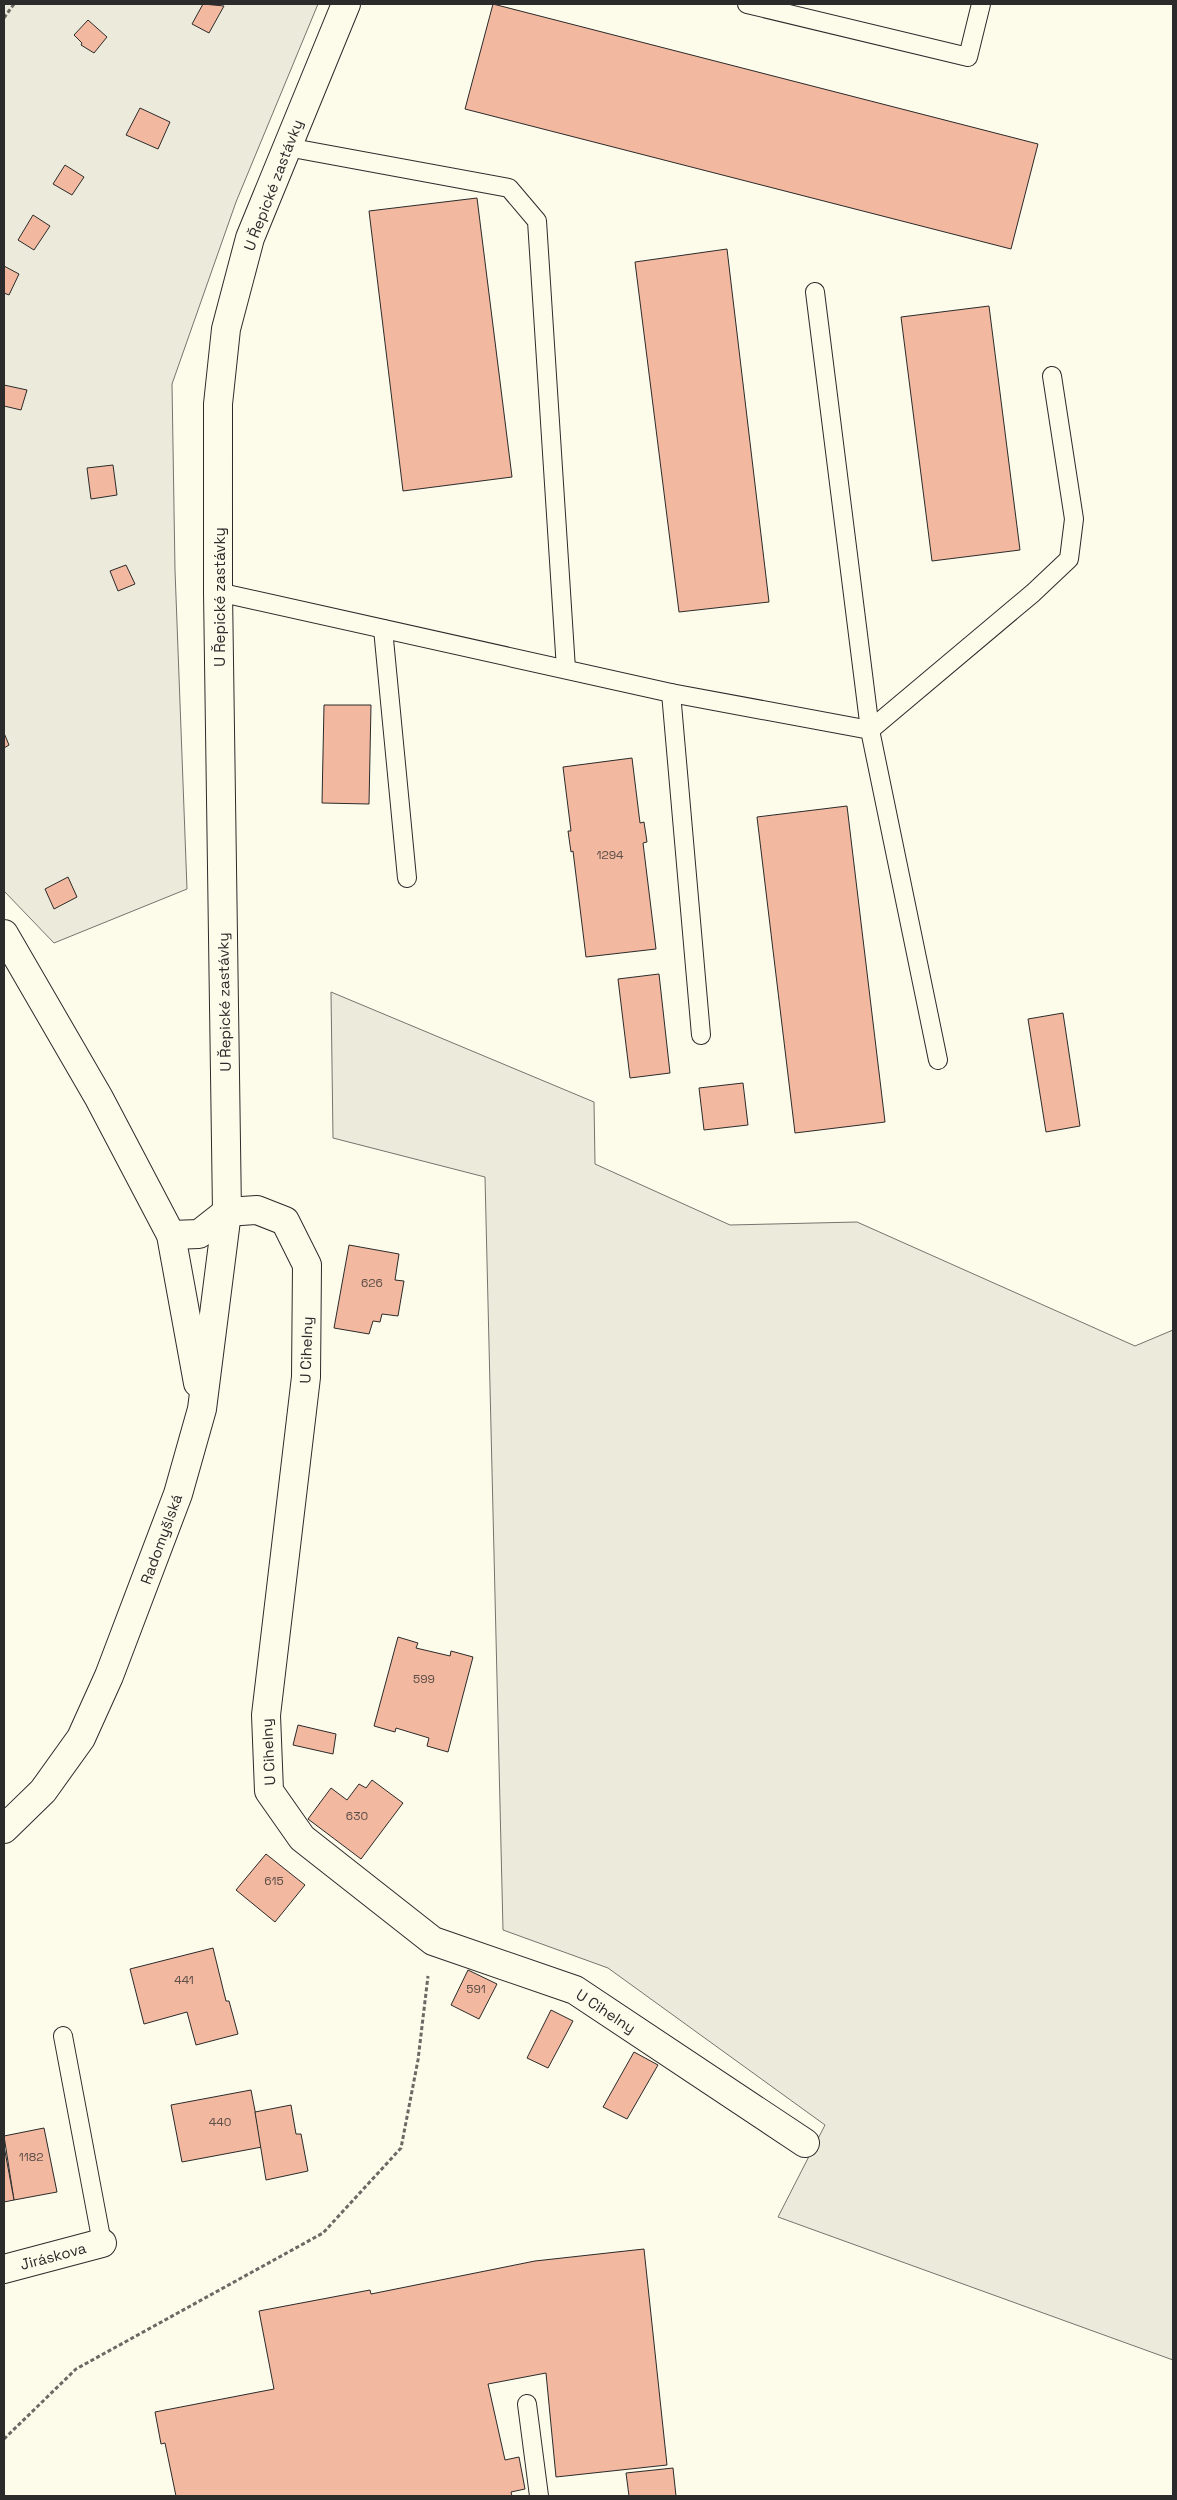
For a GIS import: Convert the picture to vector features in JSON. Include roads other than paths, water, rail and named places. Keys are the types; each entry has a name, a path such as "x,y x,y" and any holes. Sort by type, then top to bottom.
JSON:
{"street":[{"name":"U Řepické zastávky","path":"226,1212 218,592 218,404 226,329 250,238 346,4"},
{"path":"4,934 99,1098 171,1235 202,1409"},
{"name":"U Cihelny","path":"226,1212 257,1210 285,1221 307,1265 306,1377 266,1715 269,1791 302,1838 433,1941 575,1990 805,2143"},
{"path":"171,1235 199,1234 226,1212"},
{"name":"Radomyšlská","path":"4,1829 43,1791 81,1738 110,1676 178,1494 202,1409 226,1212"},
{"name":"Jiráskova","path":"4,2269 102,2243"}],"lane":[{"path":"747,4 968,57 981,4"},
{"path":"287,147 508,188 537,221 566,669"},
{"path":"815,292 870,730 938,1060"},
{"path":"870,730 1033,593 1069,559 1074,519 1052,376"},
{"path":"218,592 671,692 870,730"},
{"path":"383,629 407,878"},
{"path":"671,692 701,1035"},
{"path":"63,2036 102,2243"},
{"path":"527,2404 539,2496"}]}
